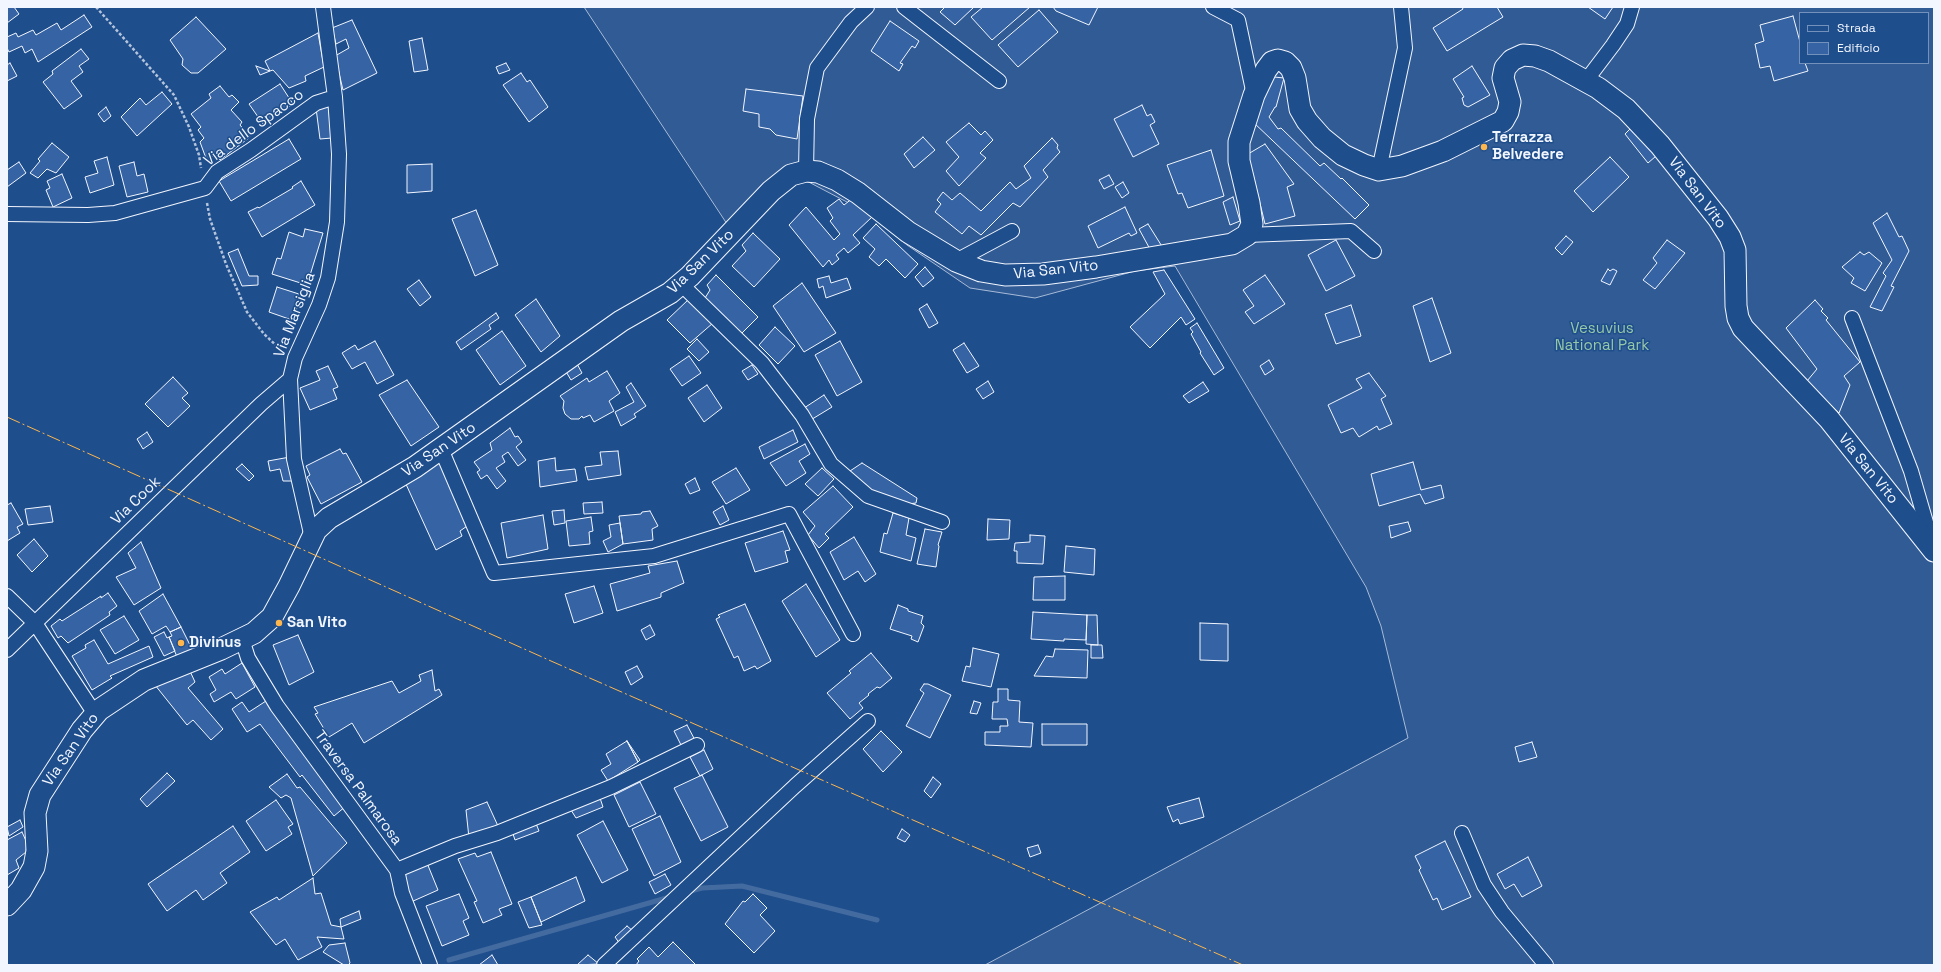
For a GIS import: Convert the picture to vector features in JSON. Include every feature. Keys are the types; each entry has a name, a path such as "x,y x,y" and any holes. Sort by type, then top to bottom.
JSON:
{"street":[{"name":"Via Marsiglia","path":"312,538 294,459 290,379 294,358 313,318 328,278 333,254 339,192 335,97 323,7"},
{"path":"806,171 807,119 817,68 851,22 867,7"},
{"path":"904,7 999,81"},
{"path":"1213,7 1238,20 1254,95"},
{"path":"1379,170 1405,48 1401,7"},
{"path":"1585,82 1627,24 1632,7"},
{"name":"Via San Vito","path":"7,905 21,890 34,867 37,851 35,813 40,795 78,736 95,714 119,695 144,680 254,633 272,617 316,530 329,518 415,467 621,321 670,293 681,284 771,191 792,175 806,171 818,172 837,180 858,192 908,232 956,261 981,271 1005,276 1043,274 1096,267 1232,244 1247,235 1252,224 1249,203 1239,161 1239,142 1254,95 1272,62 1278,60 1285,62 1291,68 1300,109 1307,121 1322,138 1343,155 1379,170 1402,166 1443,152 1503,122 1508,112 1510,102 1503,78 1505,68 1512,60 1523,55 1535,56 1549,61 1598,88 1626,109 1660,145 1718,218 1730,237 1734,250 1736,306 1738,318 1743,328 1828,419 1934,550"},
{"name":"Via dello Spacco","path":"7,214 88,215 115,213 205,188 217,172 251,150 316,103 335,97"},
{"path":"956,261 1012,231"},
{"path":"1247,235 1351,231 1374,251"},
{"path":"681,284 762,363 802,415 831,464 868,496 942,522"},
{"path":"1852,318 1911,471 1934,550"},
{"name":"Via Cook","path":"7,650 261,404 290,379"},
{"path":"441,449 494,573 654,556 789,514 853,634"},
{"path":"7,596 35,623 95,714"},
{"name":"Traversa Palmarosa","path":"242,639 248,658 277,706 397,870 402,893 428,962"},
{"path":"604,965 795,786 868,722"},
{"path":"397,870 455,846 496,833 611,787 696,745"},
{"path":"1462,833 1484,885 1502,912 1546,965"}],"shaded area":[{"name":"Vesuvius National Park","path":"584,7 1934,7 1934,965 985,965 1408,738 1381,626 1366,587 1175,266 1135,271 1035,298 970,288 907,245 866,212 801,178 729,244 729,227"}],"building":[{"path":"7,7 14,7 19,14 7,23"},
{"path":"945,7 974,7 955,25 940,12"},
{"path":"983,7 1030,7 992,40 971,17"},
{"path":"1053,7 1098,7 1089,25 1056,11"},
{"path":"1462,7 1497,7 1503,17 1447,51 1433,28 1463,9"},
{"path":"1588,7 1613,7 1605,19"},
{"path":"1039,10 1058,32 1018,67 998,45"},
{"path":"84,15 92,27 38,62 32,49 25,53 22,46 9,52 7,48 7,37 16,33 18,37 33,30 36,35 57,23 61,30"},
{"path":"1793,16 1799,38 1799,64 1805,64 1808,71 1774,81 1770,66 1760,68 1755,44 1764,41 1760,25"},
{"path":"196,17 226,49 198,73 191,73 182,65 183,59 170,40"},
{"path":"352,20 377,73 343,90 335,56 349,48 346,39 336,44 332,28"},
{"path":"890,21 919,41 915,48 912,46 900,63 903,64 899,71 871,51"},
{"path":"318,33 324,67 305,76 306,81 289,88 273,70 270,71 265,61"},
{"path":"422,38 428,70 414,72 409,41"},
{"path":"81,49 89,59 79,66 83,72 71,81 82,96 64,109 43,82 53,74 52,71"},
{"path":"10,63 17,76 7,81 7,65"},
{"path":"506,63 510,70 499,74 496,67"},
{"path":"256,66 270,71 260,75"},
{"path":"1472,66 1490,95 1468,107 1464,105 1462,98 1464,97 1453,79"},
{"path":"521,73 527,82 530,80 548,107 529,122 503,85"},
{"path":"1274,77 1284,78 1276,107 1269,117 1278,129 1281,128 1320,166 1324,163 1341,179 1342,178 1369,205 1355,219 1252,121"},
{"path":"280,84 293,104 263,124 249,104"},
{"path":"220,86 229,97 232,95 239,102 231,110 242,122 240,125 250,137 220,160 215,154 207,161 200,142 204,138 198,130 201,127 191,114 211,98 209,94"},
{"path":"746,89 803,96 797,139 776,135 770,129 759,127 759,114 743,111"},
{"path":"162,92 172,104 137,136 121,117 140,98 146,105"},
{"path":"328,103 332,138 320,139 316,108"},
{"path":"1142,105 1147,116 1151,114 1155,122 1150,125 1159,144 1133,157 1114,119"},
{"path":"106,107 111,116 104,122 98,114"},
{"path":"969,123 981,135 985,131 993,140 980,153 986,158 959,186 946,171 959,157 946,142"},
{"path":"1632,127 1656,156 1648,163 1625,134"},
{"path":"923,137 935,150 914,168 904,154"},
{"path":"1052,138 1058,145 1057,148 1060,152 1043,170 1048,177 1020,207 1013,203 981,235 969,226 962,234 935,212 941,204 937,200 943,192 952,200 960,193 981,211 1010,182 1016,189 1031,178 1024,166"},
{"path":"289,139 301,159 231,201 219,181"},
{"path":"52,143 69,157 56,173 47,169 38,178 30,173 40,161 38,159"},
{"path":"1265,144 1294,184 1287,187 1295,216 1265,224 1248,154"},
{"path":"1211,150 1224,196 1188,208 1182,193 1178,194 1167,165"},
{"path":"107,157 114,185 90,193 85,177 98,173 94,161"},
{"path":"1610,157 1629,177 1593,212 1574,191"},
{"path":"19,162 26,173 7,187 7,170"},
{"path":"134,162 137,176 144,174 148,192 127,197 119,166"},
{"path":"432,164 432,191 407,193 407,165"},
{"path":"62,174 72,198 53,207 46,190 50,188 47,181"},
{"path":"1109,175 1114,184 1104,189 1099,180"},
{"path":"301,181 315,205 262,237 248,212 258,207 259,208 293,188 292,187"},
{"path":"1123,182 1129,193 1122,198 1115,187"},
{"path":"1233,197 1240,221 1230,225 1223,202"},
{"path":"853,198 872,217 853,235 860,243 848,253 844,248 836,255 839,259 832,265 829,260 823,267 789,225 806,207 834,240 840,234 830,221 833,218 827,208 839,199 844,205"},
{"path":"1125,207 1137,233 1131,236 1129,233 1098,248 1088,226"},
{"path":"476,210 498,265 475,276 452,219"},
{"path":"1887,213 1899,237 1902,236 1909,251 1891,286 1894,287 1882,311 1870,307 1886,276 1883,273 1892,260 1873,223"},
{"path":"876,224 918,264 905,278 886,259 879,266 869,257 875,249 863,238"},
{"path":"1148,224 1163,248 1151,251 1139,229"},
{"path":"305,229 323,233 307,285 272,274 277,258 281,259 289,232 303,237"},
{"path":"753,233 780,259 754,287 732,266 746,251 742,245"},
{"path":"1566,236 1573,242 1562,255 1555,248"},
{"path":"1336,240 1355,276 1326,291 1308,255"},
{"path":"1667,240 1685,253 1655,289 1643,280 1657,263 1653,258"},
{"path":"238,249 249,276 258,276 258,285 242,286 228,253"},
{"path":"1860,252 1864,255 1869,252 1882,263 1865,291 1851,283 1854,278 1842,267"},
{"path":"925,267 934,278 923,287 915,277"},
{"path":"1608,269 1610,271 1613,269 1617,271 1610,285 1601,281"},
{"path":"1164,270 1195,319 1186,325 1181,317 1150,348 1130,327 1165,294 1153,272"},
{"path":"716,275 758,317 741,334 705,298 710,290 707,285"},
{"path":"1265,275 1285,304 1254,324 1245,312 1254,306 1243,290"},
{"path":"829,276 831,283 847,278 851,289 826,298 823,286 819,288 817,279"},
{"path":"419,280 431,297 420,306 407,289"},
{"path":"802,283 836,333 804,352 773,306"},
{"path":"277,287 302,295 292,320 269,312"},
{"path":"1432,298 1451,353 1430,362 1413,306"},
{"path":"536,299 560,336 541,352 515,315"},
{"path":"689,299 713,323 690,343 667,320"},
{"path":"1815,300 1823,309 1821,311 1828,318 1826,320 1860,362 1844,376 1850,385 1839,413 1807,381 1817,369 1786,328"},
{"path":"927,304 938,323 929,328 919,309"},
{"path":"1351,305 1361,336 1336,344 1325,314"},
{"path":"496,313 499,318 489,325 491,329 461,350 456,342"},
{"path":"1197,323 1224,368 1214,375 1200,353 1201,352 1191,334 1193,332 1190,328"},
{"path":"775,327 795,346 778,364 759,345"},
{"path":"502,331 526,366 500,385 476,350"},
{"path":"697,339 709,352 699,361 687,349"},
{"path":"375,341 394,375 377,384 365,362 352,369 342,353 355,345 358,350"},
{"path":"840,341 862,382 837,396 815,355"},
{"path":"964,343 979,366 967,373 953,350"},
{"path":"689,356 701,373 682,386 670,369"},
{"path":"1269,360 1274,369 1265,375 1260,366"},
{"path":"576,362 582,373 571,380 565,370"},
{"path":"752,365 758,374 748,380 742,371"},
{"path":"328,366 338,387 333,389 337,399 310,410 300,388 320,380 316,371"},
{"path":"607,371 620,393 609,401 614,411 594,422 590,415 583,418 582,416 579,419 571,419 565,414 563,408 564,401 560,396 587,378 589,382"},
{"path":"1369,373 1386,396 1381,399 1392,424 1379,430 1377,426 1359,437 1353,428 1341,433 1328,405 1362,388 1356,379"},
{"path":"173,377 188,393 182,398 190,406 168,427 145,404"},
{"path":"407,380 439,427 411,446 379,395"},
{"path":"988,381 994,392 983,399 976,389"},
{"path":"1203,382 1209,391 1189,403 1183,396"},
{"path":"631,383 646,406 634,414 636,417 621,426 615,412 634,402 626,387"},
{"path":"707,385 722,408 704,422 688,398"},
{"path":"824,395 832,407 809,421 801,410"},
{"path":"510,428 515,437 518,436 522,442 516,447 526,460 518,466 508,452 502,456 505,462 496,468 506,481 497,489 487,475 481,479 477,472 480,470 474,462 492,450 490,443"},
{"path":"793,430 798,442 764,459 759,447"},
{"path":"147,432 153,442 143,449 137,439"},
{"path":"805,444 810,454 799,461 806,473 786,486 770,463"},
{"path":"340,449 343,454 346,453 362,482 321,504 307,477 310,475 306,466"},
{"path":"618,451 621,475 588,480 585,467 602,465 600,452"},
{"path":"290,457 293,481 283,481 280,469 270,471 268,461"},
{"path":"555,458 556,471 575,469 577,481 540,487 538,461"},
{"path":"439,461 470,524 460,531 462,536 436,550 405,482"},
{"path":"1413,462 1421,490 1441,485 1444,498 1425,504 1420,494 1379,506 1371,474"},
{"path":"862,463 917,498 916,503 901,505 879,496 847,473"},
{"path":"242,464 254,476 249,481 236,469"},
{"path":"736,468 750,490 726,504 712,482"},
{"path":"822,468 834,479 818,496 805,484"},
{"path":"695,478 700,490 690,494 685,484"},
{"path":"833,486 853,507 825,534 829,538 819,548 808,535 815,526 803,512"},
{"path":"602,502 603,513 584,514 583,503"},
{"path":"11,503 23,524 17,527 20,533 7,541 7,505"},
{"path":"50,506 53,522 28,525 25,509"},
{"path":"723,506 729,520 720,525 713,512"},
{"path":"564,510 565,523 554,525 552,511"},
{"path":"650,511 658,526 652,529 653,540 623,544 619,516 641,514 642,512"},
{"path":"893,513 909,518 906,535 916,538 911,561 880,552 884,533 887,534"},
{"path":"543,515 548,549 507,558 501,523"},
{"path":"591,517 593,531 589,532 590,544 569,546 566,521"},
{"path":"988,519 1010,520 1009,539 987,540"},
{"path":"1408,522 1411,531 1391,538 1389,526"},
{"path":"620,523 623,544 608,552 603,541 611,537 609,525"},
{"path":"925,529 942,532 938,545 936,567 917,564"},
{"path":"783,531 790,550 785,551 788,562 755,572 745,543"},
{"path":"1030,535 1045,536 1043,564 1017,563 1017,551 1014,551 1015,543 1030,542"},
{"path":"854,537 876,574 865,582 858,571 844,580 830,552"},
{"path":"34,539 48,556 32,572 17,555"},
{"path":"141,542 161,588 134,605 116,577 136,568 128,553"},
{"path":"1066,546 1095,549 1094,575 1064,572"},
{"path":"677,561 684,583 661,593 661,597 617,611 610,584 650,573 648,566"},
{"path":"1065,576 1065,600 1033,600 1034,577"},
{"path":"806,584 840,640 816,657 782,601"},
{"path":"594,586 603,613 574,623 565,594"},
{"path":"108,593 117,606 109,612 110,615 68,643 61,636 58,638 51,626 60,619 62,621"},
{"path":"163,594 181,627 170,632 166,626 152,634 139,611"},
{"path":"745,604 771,661 757,669 755,666 744,671 738,656 734,658 716,619 720,617 718,615"},
{"path":"898,605 908,609 908,611 923,616 921,623 924,626 918,642 911,639 912,636 890,629"},
{"path":"1033,612 1087,615 1086,640 1064,639 1064,641 1031,639"},
{"path":"1087,615 1097,615 1098,645 1086,644"},
{"path":"124,616 139,640 115,654 100,630"},
{"path":"1200,623 1228,624 1228,661 1200,660"},
{"path":"650,625 655,635 646,640 641,630"},
{"name":"Divinus","path":"181,627 192,649 177,657 169,637 172,636 170,632"},
{"path":"164,632 167,638 169,637 175,651 164,656 154,637"},
{"path":"298,635 314,672 289,685 273,645"},
{"path":"94,640 108,664 149,646 153,657 110,676 112,678 92,690 72,656 86,648 85,645"},
{"path":"1091,645 1102,645 1103,658 1091,658"},
{"path":"973,648 999,654 991,687 962,681 966,666 970,667"},
{"path":"1055,649 1088,650 1087,678 1034,676 1046,656 1053,657"},
{"path":"871,653 892,678 880,688 877,687 868,694 869,695 859,703 863,708 850,719 827,693 851,673 849,671"},
{"path":"242,663 255,687 236,699 231,692 214,702 210,694 216,690 209,677 222,669 225,674"},
{"path":"637,666 643,677 631,685 625,672"},
{"path":"189,669 195,682 188,688 223,729 211,740 193,720 187,725 155,685"},
{"path":"432,670 435,691 439,689 442,695 364,743 352,723 329,737 315,714 318,713 314,707 392,681 399,693 421,681 419,675"},
{"path":"924,684 928,684 951,695 930,738 906,726 924,693 920,690"},
{"path":"998,689 1008,689 1008,700 1020,701 1019,722 1033,723 1031,747 985,745 985,732 1000,732 1000,726 1008,726 1007,719 992,719 993,702 998,702"},
{"path":"266,701 346,806 334,816 302,775 300,777 260,724 247,732 232,709 242,702 249,712"},
{"path":"974,701 981,703 977,714 970,713"},
{"path":"1042,724 1087,724 1087,745 1042,745"},
{"path":"687,725 696,742 683,749 674,731"},
{"path":"881,731 902,752 883,772 863,749"},
{"path":"627,741 638,762 608,781 601,770 611,764 606,754"},
{"path":"627,741 640,760 638,762"},
{"path":"1532,742 1537,757 1519,762 1515,747"},
{"path":"704,750 713,769 700,776 690,757"},
{"path":"167,773 175,781 147,807 140,799"},
{"path":"287,774 297,788 300,787 347,843 313,876 291,798 286,795 281,798 269,787"},
{"path":"702,775 728,827 701,841 674,788"},
{"path":"933,777 941,784 931,798 924,791"},
{"path":"640,782 656,814 629,827 614,795"},
{"path":"600,798 603,807 576,818 571,810"},
{"path":"1199,798 1204,817 1180,824 1178,819 1173,822 1167,807"},
{"path":"276,800 293,824 288,827 292,834 266,851 246,821"},
{"path":"487,802 498,826 469,838 466,810"},
{"path":"660,816 681,862 654,876 632,829"},
{"path":"20,820 23,827 9,836 7,827"},
{"path":"535,821 539,831 515,840 512,831"},
{"path":"603,821 628,870 602,883 577,835"},
{"path":"233,826 250,852 220,873 227,883 203,900 196,890 167,911 148,884"},
{"path":"902,829 910,835 905,842 897,838"},
{"path":"22,832 27,843 26,852 16,860 19,868 7,875 7,840"},
{"path":"1445,841 1471,897 1442,910 1437,898 1433,900 1419,870 1421,868 1415,856"},
{"path":"1038,845 1041,853 1030,857 1027,848"},
{"path":"491,852 512,904 499,909 502,915 483,923 474,902 477,901 458,859 475,853 477,857"},
{"path":"1528,857 1542,886 1522,897 1514,884 1505,889 1497,874"},
{"path":"427,863 438,890 411,902 401,874"},
{"path":"665,874 671,885 655,894 649,882"},
{"path":"576,877 585,901 541,922 531,897"},
{"path":"313,878 315,894 321,893 331,925 341,927 344,939 317,937 322,947 298,960 285,939 276,945 250,912 277,897 279,900"},
{"path":"459,894 469,918 463,921 469,935 442,946 426,906"},
{"path":"753,894 767,908 760,915 775,931 754,953 725,924 743,901 745,902"},
{"path":"531,897 542,925 529,928 518,902"},
{"path":"359,911 361,919 341,927 340,919"},
{"path":"627,926 633,931 620,944 615,937"},
{"path":"673,942 696,965 636,965 639,961 637,959 649,947 658,957"},
{"path":"345,943 350,963 348,965 344,965 323,952 329,945"},
{"path":"492,955 498,965 479,965"},
{"path":"588,955 599,964 577,965"}],"waterway":[{"path":"687,892 702,888 742,886 877,920"},
{"path":"449,960 670,897"}],"power":[{"path":"7,417 551,661 1243,965"}],"place":[{"name":"Terrazza Belvedere","path":"1484,147"},
{"name":"San Vito","path":"279,623"},
{"name":"Divinus","path":"181,643"}]}
